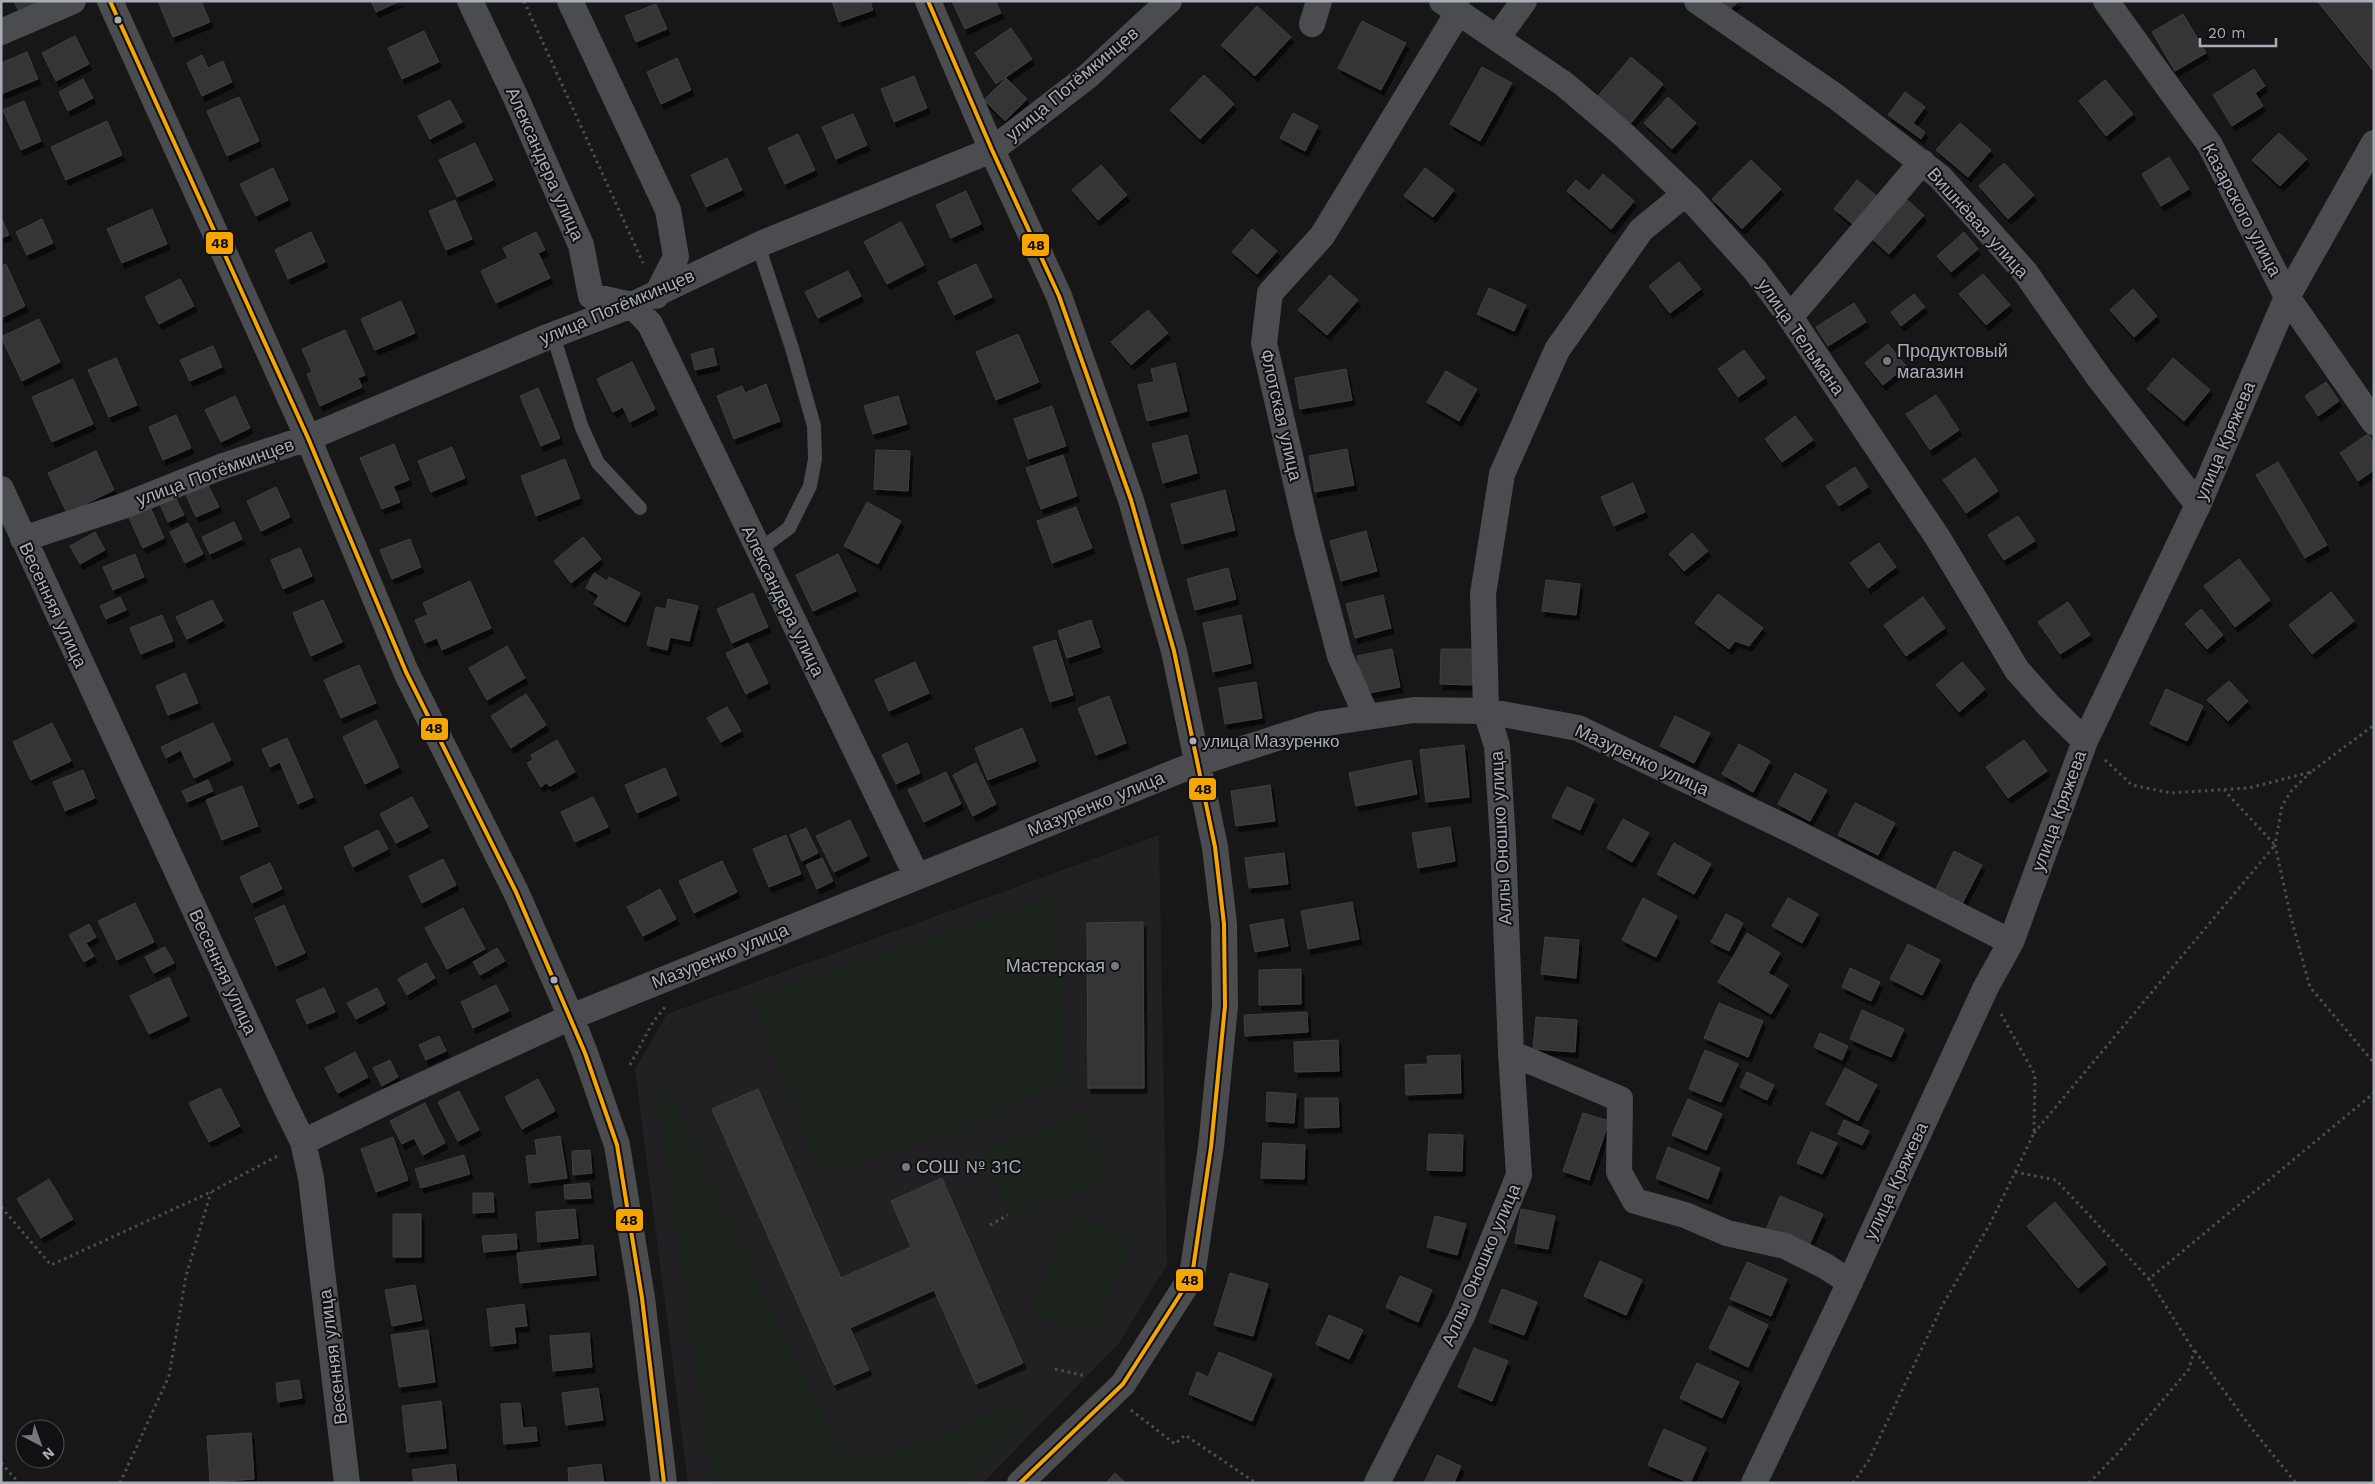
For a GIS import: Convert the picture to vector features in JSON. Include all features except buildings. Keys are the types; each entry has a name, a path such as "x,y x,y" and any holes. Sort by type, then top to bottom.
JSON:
{"street":[{"path":"1,32 73,1"},
{"path":"110,1 308,438 406,672 507,874 571,1017 617,1145 642,1298 664,1483"},
{"name":"Александера улица","path":"470,1 516,98 581,245 591,296 632,305 650,324 917,877"},
{"path":"570,1 668,210 676,257 656,293 650,324"},
{"path":"928,1 992,150 1059,296 1131,500 1174,651 1215,847 1224,924 1225,1006 1211,1147 1192,1276 1123,1384 1020,1483"},
{"name":"улица Потёмкинцев","path":"23,539 123,506 223,466 308,438 553,335 632,305 758,245 992,150 1088,76 1169,1"},
{"path":"1497,38 1524,1"},
{"name":"Вишнёвая улица","path":"1697,1 1835,96 1940,177 2025,272 2100,379 2198,505"},
{"name":"Казарского улица","path":"2106,1 2210,145 2287,296 2374,422"},
{"name":"улица Тельмана","path":"1451,6 1564,84 1624,135 1685,194 1755,270 1790,317 1938,538 2017,670 2049,706 2085,741"},
{"name":"Флотская улица","path":"1367,717 1340,656 1307,530 1264,343 1270,293 1322,236 1451,6"},
{"name":"улица Кряжева","path":"1754,1483 1850,1282 1986,987 2010,942 2085,741 2198,505 2287,296 2374,143"},
{"path":"1790,317 1922,162"},
{"name":"Аллы Оношко улица","path":"1377,1483 1463,1314 1520,1175 1511,1053 1503,842 1497,746 1486,711 1483,594 1502,474 1556,350 1641,230 1685,194"},
{"name":"Весенняя улица","path":"1,489 303,1142 311,1178 348,1483"},
{"name":"Мазуренко улица","path":"303,1142 398,1096 571,1017 1198,763 1321,724 1414,710 1486,711 1578,728 1799,834 2010,942"},
{"path":"1511,1053 1620,1098 1619,1172 1635,1201 1686,1214 1727,1233 1785,1246 1825,1266 1850,1282"}],"lane":[{"path":"758,245 792,348 814,426 815,459 810,486 790,528 758,550"},
{"path":"553,335 582,428 598,463 640,508"}],"path":[{"path":"524,1 646,268"},
{"path":"2374,726 2311,772 2292,790 2282,806 2276,845 2291,918 2310,987 2374,1063"},
{"path":"2085,741 2132,786 2170,793 2249,788 2311,772"},
{"path":"2224,790 2276,845"},
{"path":"1853,1483 1868,1460 1942,1306 1991,1222 2034,1133 2276,845"},
{"path":"1986,987 2035,1075 2034,1133"},
{"path":"630,1065 654,1022 668,1004"},
{"path":"2149,1279 2374,1093"},
{"path":"1,1207 51,1265 211,1192 303,1142"},
{"path":"2015,1172 2056,1180 2149,1279 2194,1350 2249,1426 2296,1483"},
{"path":"120,1483 169,1376 186,1276 211,1192"},
{"path":"990,1225 1008,1215"},
{"path":"2089,1483 2118,1453 2189,1369 2194,1350"},
{"path":"1055,1369 1086,1376"},
{"path":"1111,1395 1175,1444 1185,1435 1256,1483"},
{"path":"1,1463 19,1483"}],"shaded area":[{"name":"СОШ № 31С","path":"1159,835 1167,1265 1119,1343 983,1483 688,1483 635,1069 667,1014"},
{"path":"1057,895 1066,1077 946,1135 819,1174 750,995"},
{"path":"656,1090 678,1101 684,1124 840,1454 890,1454 1019,1402 1025,1418 965,1483 712,1483"},
{"path":"1086,1110 1111,1177 1010,1220 983,1151"},
{"path":"1072,1213 1133,1239 1091,1337 1030,1311"}],"transit line":[{"name":"48","path":"110,1 308,438 406,672 516,892 585,1053 617,1145 642,1298 664,1483"},
{"name":"48","path":"928,1 992,150 1059,296 1131,500 1174,651 1215,847 1224,924 1225,1006 1211,1147 1192,1276 1123,1384 1020,1483"}],"place":[{"name":"Продуктовый магазин","path":"1887,361"},
{"name":"улица Мазуренко","path":"1193,741"},
{"name":"Мастерская","path":"1115,966"},
{"name":"СОШ № 31С","path":"906,1167"}]}
